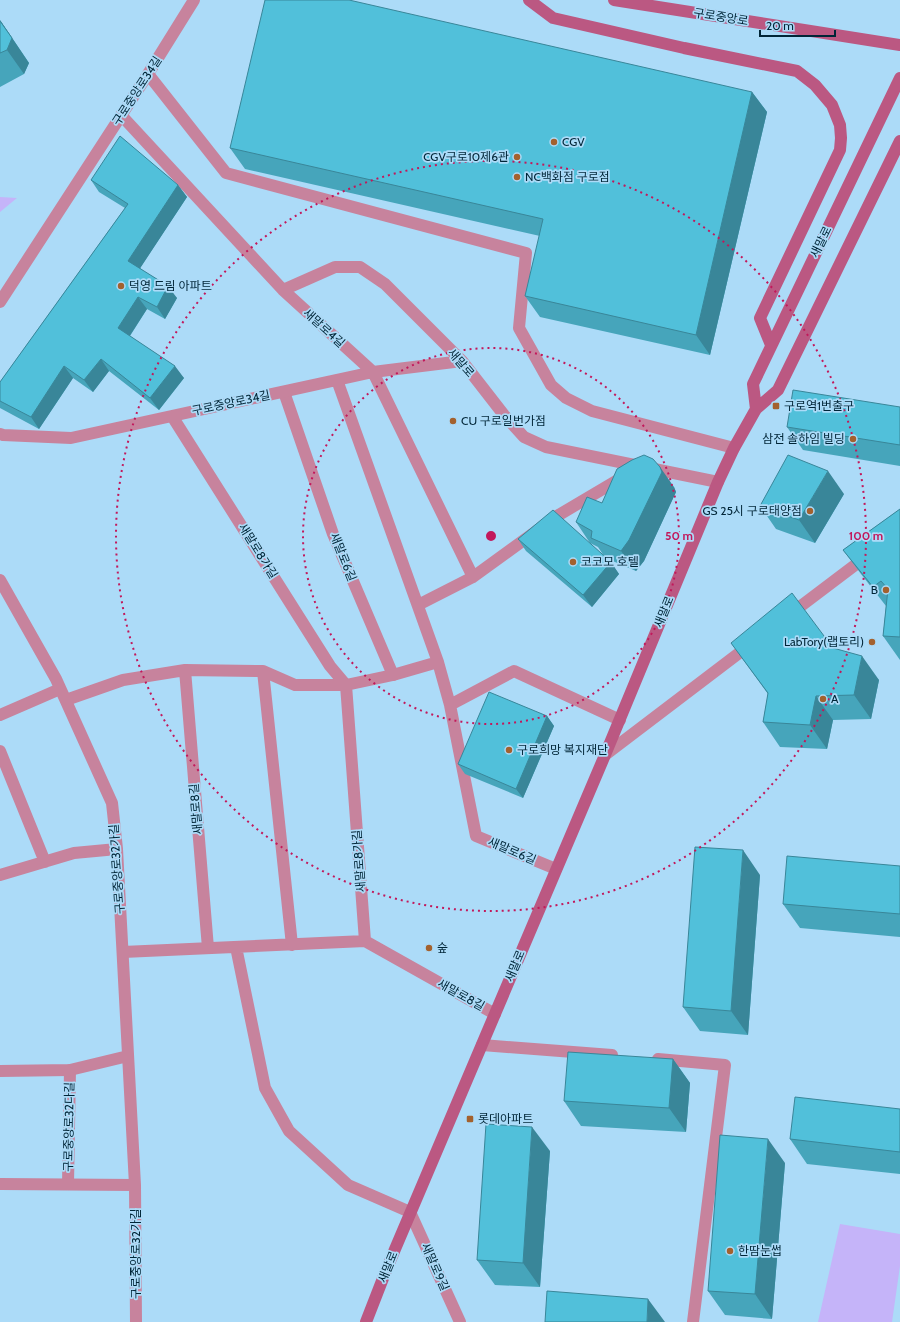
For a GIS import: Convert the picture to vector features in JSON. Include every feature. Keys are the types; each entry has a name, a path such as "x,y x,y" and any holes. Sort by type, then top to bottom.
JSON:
{"street":[{"name":"구로중앙로34길","path":"0,302 148,74 194,0"},
{"path":"529,0 553,18 684,48 796,71 815,85 832,104 840,125 840,150 760,318 771,345"},
{"name":"구로중앙로","path":"614,0 900,45"},
{"path":"148,74 226,173 526,253 519,328 551,386 566,398 592,411 734,448"},
{"name":"새말로","path":"756,408 753,384 898,83"},
{"name":"새말로4길","path":"121,115 283,290 373,372 474,577"},
{"name":"새말로","path":"366,1322 410,1212 620,720 718,482 734,448 756,408 778,390 900,141"},
{"name":"새말로","path":"283,290 335,267 360,267 385,284 462,360 504,415 524,437 546,447 718,482"},
{"name":"구로중앙로34길","path":"0,434 71,438 373,372 462,360"},
{"name":"새말로6길","path":"337,380 438,662 450,705 476,836 556,870"},
{"name":"새말로6길","path":"284,392 333,534 393,675"},
{"name":"새말로8가길","path":"172,416 330,666 346,685 365,942"},
{"path":"418,605 474,577 557,516 644,466"},
{"path":"782,620 876,550"},
{"name":"구로중앙로32가길","path":"0,580 56,679 112,803 117,849 135,1185 136,1322"},
{"path":"605,755 763,635"},
{"path":"66,700 123,680 185,670 263,671 295,685 346,685 393,675 438,662"},
{"name":"새말로8길","path":"185,670 208,948"},
{"path":"263,671 292,945"},
{"path":"450,705 514,671 620,720"},
{"path":"0,715 60,689"},
{"path":"0,752 45,862"},
{"path":"0,875 74,853 117,849"},
{"path":"123,952 365,942"},
{"name":"새말로8길","path":"365,942 495,1014"},
{"path":"236,947 265,1088 289,1131 348,1185 410,1212"},
{"path":"482,1045 623,1056"},
{"name":"구로중앙로32다길","path":"0,1071 70,1070 128,1056"},
{"path":"646,1058 724,1065 693,1322"},
{"name":"구로중앙로32다길","path":"68,1184 70,1070"},
{"path":"0,1184 135,1185"},
{"name":"새말로9길","path":"410,1212 460,1322"}],"shaded area":[{"path":"0,197 17,198 0,212"},
{"path":"840,1224 900,1234 900,1266 892,1322 818,1322"}],"building":[{"name":"NC백화점 구로점","path":"265,0 349,0 752,92 696,335 525,296 543,219 230,148"},
{"path":"0,21 12,38 7,50 0,53"},
{"name":"덕영 드림 아파트","path":"120,136 178,185 128,261 168,286 157,307 138,297 118,328 175,366 150,398 101,359 84,380 64,366 31,417 0,401 0,382 128,204 91,180"},
{"path":"793,390 900,407 900,445 787,427"},
{"path":"644,455 653,459 660,467 662,472 629,540 621,551 591,538 592,531 576,522 587,497 602,503 617,469"},
{"path":"788,455 828,471 799,520 760,506"},
{"path":"900,509 900,637 883,636 888,589 881,581 873,587 843,550"},
{"name":"코코모 호텔","path":"553,510 611,562 583,595 518,539"},
{"name":"A","path":"792,593 833,648 862,656 854,695 816,696 810,725 763,722 768,693 731,643"},
{"name":"구로희망 복지재단","path":"489,692 547,716 516,789 458,764"},
{"path":"695,847 743,850 731,1011 683,1007"},
{"path":"787,856 900,866 900,914 783,904"},
{"path":"568,1052 673,1059 669,1108 564,1101"},
{"path":"795,1097 900,1109 900,1152 790,1139"},
{"path":"486,1124 532,1127 523,1263 477,1260"},
{"path":"720,1135 768,1139 755,1294 708,1291"},
{"path":"547,1291 648,1299 647,1322 545,1322"}],"place":[{"name":"CGV","path":"554,142"},
{"name":"CGV구로10제6관","path":"517,157"},
{"name":"NC백화점 구로점","path":"517,177"},
{"name":"덕영 드림 아파트","path":"121,286"},
{"name":"구로역1번출구","path":"776,406"},
{"name":"CU 구로일번가점","path":"453,421"},
{"name":"삼전 솔하임 빌딩","path":"853,439"},
{"name":"GS 25시 구로태양점","path":"810,511"},
{"name":"코코모 호텔","path":"573,562"},
{"name":"B","path":"886,590"},
{"name":"LabTory(랩토리)","path":"872,642"},
{"name":"A","path":"823,699"},
{"name":"구로희망 복지재단","path":"509,750"},
{"name":"숲","path":"429,948"},
{"name":"롯데아파트","path":"470,1119"},
{"name":"한땀눈썹","path":"730,1251"}]}
